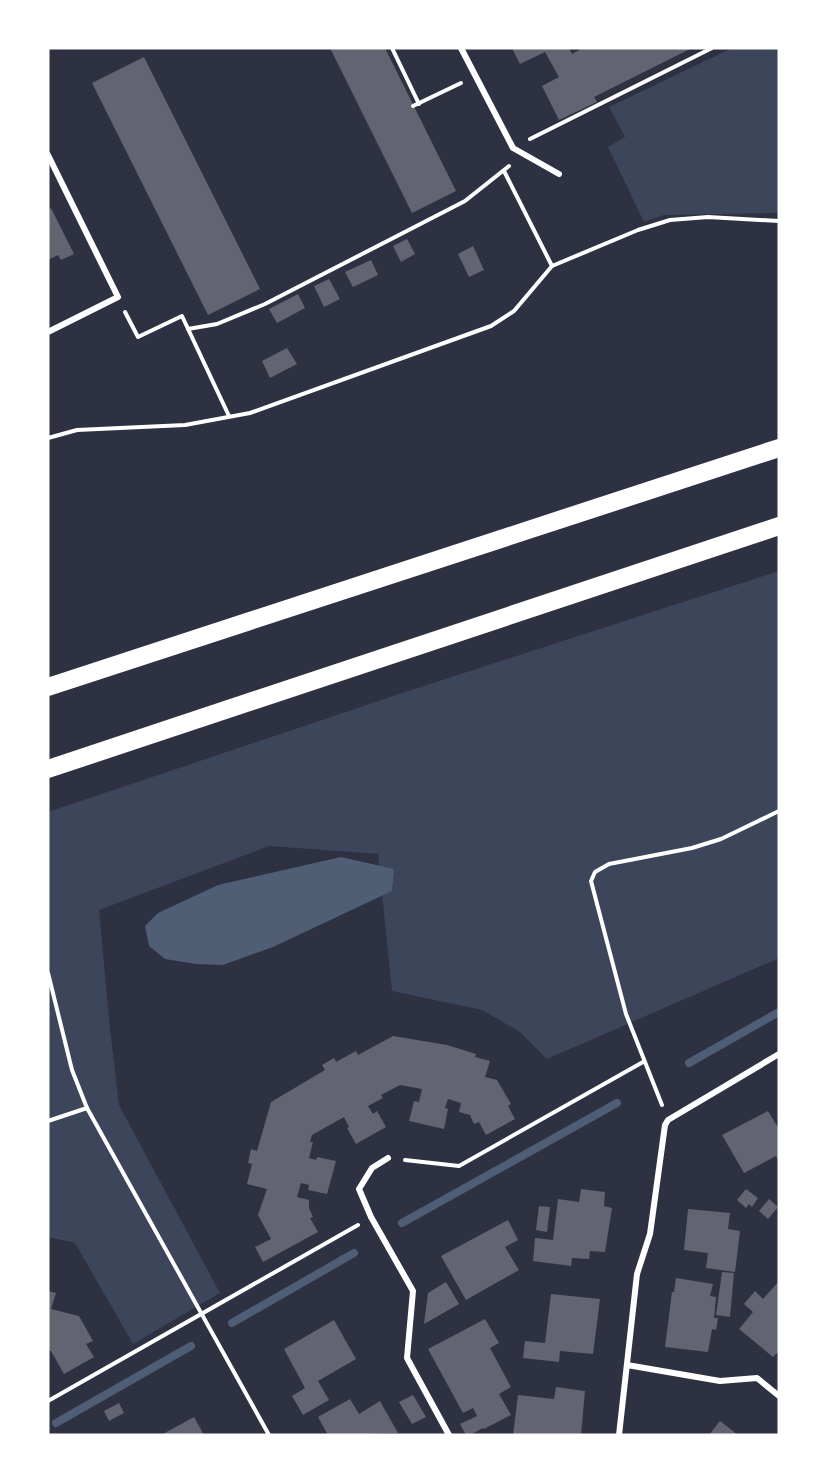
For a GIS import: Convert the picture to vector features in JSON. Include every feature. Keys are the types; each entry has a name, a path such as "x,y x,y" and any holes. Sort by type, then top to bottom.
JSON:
{"highway":[{"path":"48,687 779,448"},
{"path":"48,769 779,526"}],"street":[{"path":"461,48 513,148 559,174"},
{"path":"48,154 118,297 48,332"},
{"path":"620,1435 637,1274 650,1233 665,1125 668,1120 779,1054"},
{"path":"388,1158 372,1168 359,1189 371,1217 413,1291 406,1358 449,1435"},
{"path":"627,1365 720,1381 757,1378 779,1396"}],"path":[{"path":"392,48 419,104"},
{"path":"513,148 712,48"},
{"path":"413,106 475,75"},
{"path":"188,329 217,324 265,304 465,201 524,154"},
{"path":"504,171 552,266"},
{"path":"48,438 77,430 185,425 250,412 491,326 514,311 552,266 638,230 670,220 708,217 779,221"},
{"path":"118,297 138,338 182,316 229,416"},
{"path":"668,1120 643,1062 626,1014 591,881 595,872 620,861 692,848 722,839 779,811"},
{"path":"48,973 72,1070 87,1108 269,1435"},
{"path":"388,1158 459,1166 643,1062"},
{"path":"48,1121 87,1108"},
{"path":"48,1401 371,1217"}],"shaded area":[{"path":"732,48 779,48 779,213 664,215 644,222 608,147 625,137 609,107"},
{"path":"779,571 779,958 547,1059 520,1032 482,1010 392,991 378,854 269,846 99,910 119,1105 220,1293 133,1344 75,1243 48,1237 48,812 405,692"},
{"path":"341,857 394,869 392,891 273,947 223,965 165,959 149,946 145,926 158,913 218,885"}],"building":[{"path":"330,48 385,48 456,191 412,213"},
{"path":"512,48 569,48 572,54 583,48 692,48 594,97 597,102 559,120 542,86 559,77 545,52 520,64"},
{"path":"144,57 260,289 208,315 92,83"},
{"path":"51,208 74,254 61,260 58,255 48,260 48,210"},
{"path":"407,239 415,254 401,262 393,246"},
{"path":"473,246 484,270 469,277 458,254"},
{"path":"371,260 378,275 353,287 345,272"},
{"path":"329,279 340,299 324,307 314,286"},
{"path":"298,294 305,308 277,323 269,309"},
{"path":"287,348 297,364 270,378 262,361"},
{"path":"393,1036 447,1045 490,1061 485,1077 497,1080 511,1104 508,1106 515,1119 486,1135 479,1122 474,1124 470,1115 459,1112 461,1103 448,1099 444,1129 409,1121 414,1101 419,1102 422,1089 400,1085 381,1095 383,1098 368,1106 373,1114 377,1111 386,1127 356,1144 344,1117 312,1135 310,1142 313,1142 309,1158 316,1160 317,1157 336,1161 327,1194 308,1190 309,1185 301,1183 297,1197 309,1200 309,1208 313,1217 310,1218 318,1232 263,1262 255,1247 271,1239 258,1215 267,1189 247,1184 252,1164 248,1163 251,1149 257,1151 271,1102 325,1070 322,1065 334,1058 336,1062 356,1051 358,1055"},
{"path":"768,1111 779,1129 779,1162 776,1156 744,1173 722,1135"},
{"path":"581,1189 605,1192 604,1206 612,1208 605,1252 590,1251 589,1259 572,1258 571,1266 533,1261 535,1238 553,1240 558,1199 579,1202"},
{"path":"746,1189 758,1198 752,1207 749,1204 746,1208 737,1200"},
{"path":"769,1199 778,1207 768,1219 759,1211"},
{"path":"539,1206 550,1207 547,1232 536,1230"},
{"path":"688,1209 730,1213 728,1229 740,1231 735,1272 706,1268 708,1253 684,1250"},
{"path":"508,1220 518,1240 505,1247 519,1270 466,1300 441,1256"},
{"path":"722,1272 734,1273 730,1317 716,1315"},
{"path":"676,1278 713,1284 710,1296 716,1297 714,1318 718,1318 716,1330 712,1329 708,1352 665,1347"},
{"path":"779,1281 779,1351 773,1357 739,1329 753,1312 744,1304 755,1291 763,1299"},
{"path":"446,1282 459,1304 424,1324 428,1293"},
{"path":"48,1291 56,1293 51,1309 79,1316 93,1341 86,1344 94,1357 64,1374 51,1351 48,1350"},
{"path":"551,1294 600,1299 593,1354 560,1351 559,1362 523,1358 525,1341 545,1343"},
{"path":"485,1319 499,1343 490,1348 511,1387 499,1394 511,1415 484,1429 466,1435 460,1424 477,1416 473,1408 463,1413 428,1349"},
{"path":"334,1320 356,1359 318,1381 329,1400 303,1415 292,1396 305,1388 284,1349"},
{"path":"556,1387 585,1391 581,1435 513,1435 518,1395 554,1399"},
{"path":"413,1395 426,1417 412,1424 399,1402"},
{"path":"350,1399 359,1414 380,1401 398,1433 328,1435 318,1417"},
{"path":"119,1403 124,1413 109,1421 104,1411"},
{"path":"194,1417 204,1435 161,1435"},
{"path":"720,1421 738,1435 709,1435"}],"waterway":[{"path":"689,1063 779,1012"},
{"path":"402,1223 617,1103"},
{"path":"232,1323 354,1253"},
{"path":"56,1423 191,1346"}]}
